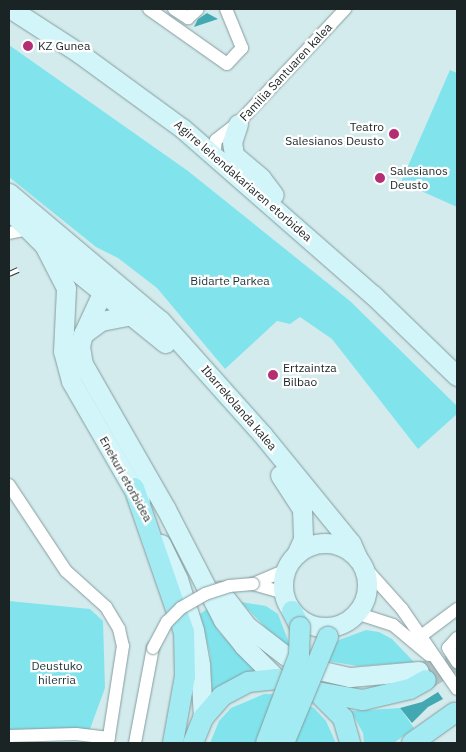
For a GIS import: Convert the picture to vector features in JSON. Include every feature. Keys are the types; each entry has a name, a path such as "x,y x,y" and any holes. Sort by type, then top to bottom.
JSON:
{"main road":[{"name":"Agirre lehendakariaren etorbidea","path":"11,9 158,109 210,147 457,376"},
{"name":"Agirre lehendakariaren etorbidea","path":"25,9 309,223 457,362"},
{"name":"Agirre lehendakariaren etorbidea","path":"231,128 234,155 261,178 274,195"},
{"path":"9,193 104,272"},
{"name":"Enekuri etorbidea","path":"9,210 44,245 103,291"},
{"path":"28,229 41,231 59,244 75,247"},
{"name":"Enekuri etorbidea","path":"44,245 66,288 63,351 71,381 134,488 178,578 194,630 200,664 203,718"},
{"name":"Enekuri etorbidea","path":"104,272 103,291 83,334 80,346 83,364 166,509 223,620 243,645 277,679"},
{"name":"Ibarrekolanda kalea","path":"104,272 160,320 237,404 351,543 359,561"},
{"name":"Ibarrekolanda kalea","path":"103,291 153,330 217,399 292,489 302,509 303,539 286,568"},
{"path":"83,334 101,321 132,315"},
{"path":"134,488 184,632 185,676 173,743"},
{"name":"Enekuri etorbidea","path":"166,509 195,548 230,608 247,626 286,656 323,671 350,677 423,675"},
{"path":"266,743 299,655 289,606 286,568 305,548 328,544 349,551 359,561 367,588 356,613 331,631 284,743"},
{"path":"289,606 311,624 331,631"},
{"path":"317,692 363,700 410,689 423,675"},
{"path":"193,743 203,718 222,696 248,682 277,679 298,682 317,692 343,718 350,743"},
{"path":"412,743 454,713 426,743"}],"street":[{"path":"150,9 227,64 242,48 226,9"},
{"path":"174,9 188,18 198,9"},
{"name":"Familia Santuaren kalea","path":"231,128 345,9"},
{"path":"210,147 231,128"},
{"path":"9,233 28,229"},
{"path":"9,485 66,571 106,606 120,629 123,646 108,740 76,734 9,736"},
{"name":"Ibarrekolanda kalea","path":"359,561 422,636 434,659 457,689"},
{"path":"135,743 153,648 167,622 181,608 205,594 228,586 253,584 286,568"},
{"path":"253,584 289,606"},
{"path":"422,636 457,609"},
{"name":"Ibarrekolanda kalea","path":"356,613 393,625 434,659"},
{"path":"457,638 448,648 457,662"}],"green space":[{"name":"Bidarte Parkea","path":"9,45 188,171 350,301 457,406 457,414 418,449 332,339 300,317 290,324 277,321 225,369 157,288 118,258 96,247 9,177"},
{"path":"450,70 457,73 457,207 401,182"},
{"name":"Deustuko hilerria","path":"9,601 90,609 103,621 105,688 90,729 9,730"},
{"path":"241,602 266,606 278,614 291,648 265,627"},
{"path":"207,609 218,631 257,671 212,693 210,654 200,614"},
{"path":"366,630 379,632 392,639 414,662 358,666 322,660 339,640"},
{"path":"264,694 282,694 314,708 326,721 336,743 210,743 219,721 231,708"},
{"path":"400,708 414,728 394,743 364,743 363,733 351,711"}],"shaded area":[{"path":"207,13 218,19 194,27 198,19"},
{"path":"438,692 443,699 428,707 412,723 400,708 422,702"}],"tunnel":[{"path":"426,680 457,661"},
{"path":"419,671 456,663"}],"railway":[{"path":"9,274 18,270"}],"place":[{"name":"KZ Gunea","path":"28,46"},
{"name":"Teatro Salesianos Deusto","path":"394,134"},
{"name":"Salesianos Deusto","path":"380,178"},
{"name":"Ertzaintza Bilbao","path":"273,375"}]}
